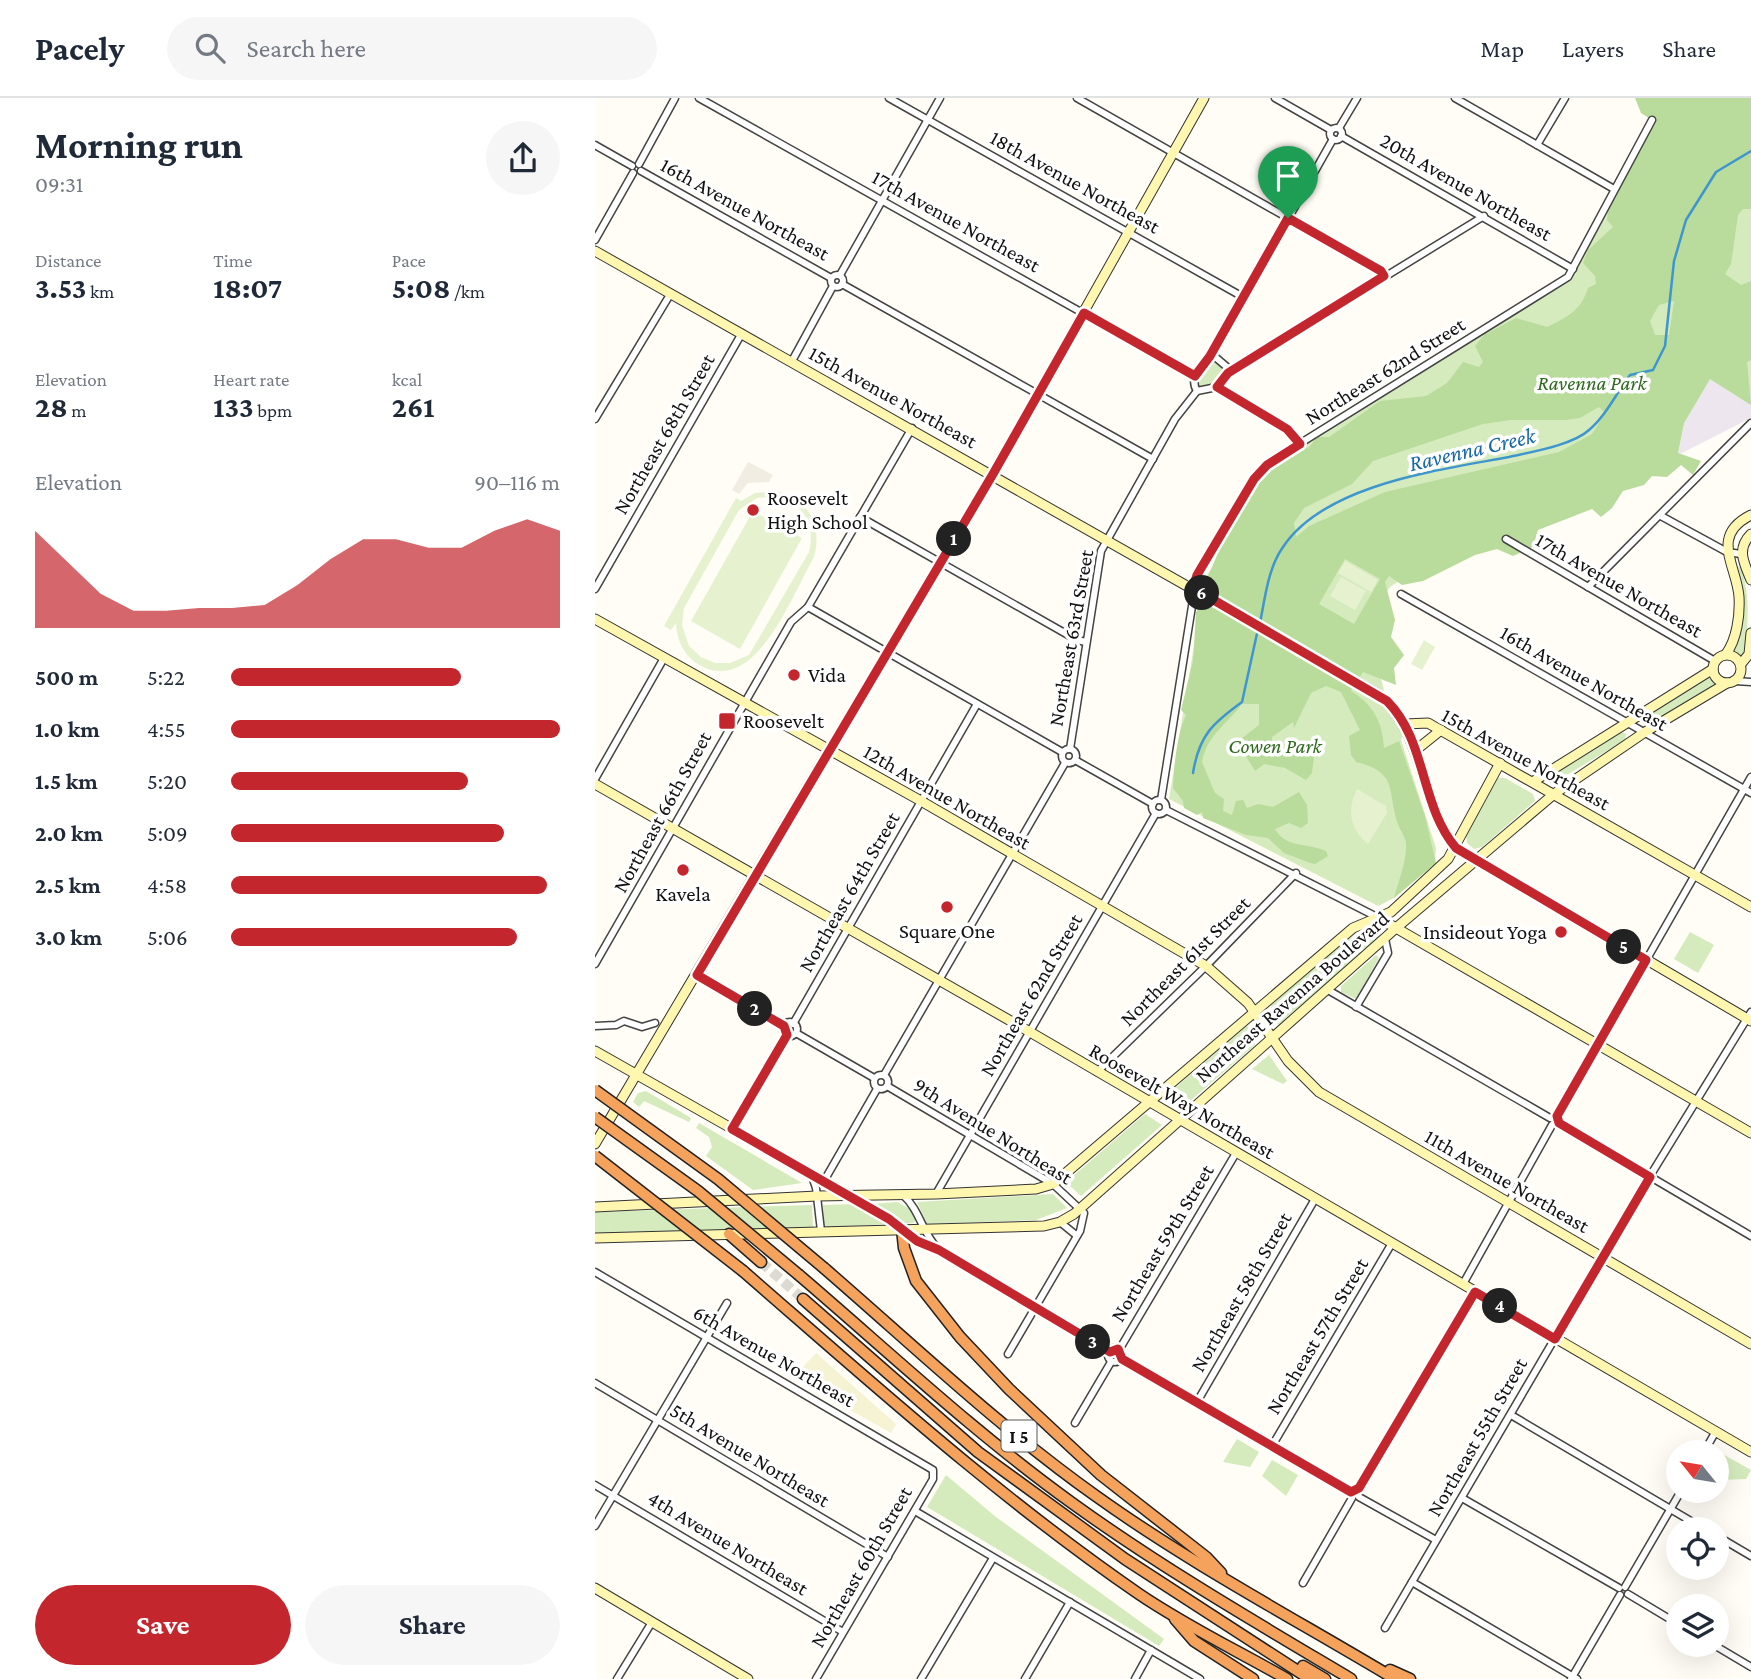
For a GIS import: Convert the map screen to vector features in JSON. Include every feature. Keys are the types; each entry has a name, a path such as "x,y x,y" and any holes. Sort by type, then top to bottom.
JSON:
{"highway":[{"name":"I 5","path":"595,1090 718,1179 1062,1471 1147,1532 1395,1679"},
{"path":"595,1116 689,1185 799,1275 990,1439 1072,1503 1186,1581 1351,1679"},
{"path":"595,1156 743,1271 968,1467 1052,1531 1170,1614 1287,1679"},
{"path":"902,1230 910,1270 931,1305 950,1327 1009,1389 1101,1475 1206,1557 1230,1583"},
{"path":"729,1234 761,1262"},
{"path":"803,1299 978,1452 1125,1559 1310,1679"},
{"path":"1170,1614 1194,1641 1253,1679"},
{"path":"1245,1635 1325,1679"},
{"path":"1345,1649 1410,1679"}],"main road":[{"path":"595,1144 993,474 1204,98"},
{"name":"15th Avenue Northeast","path":"595,251 1364,685 1387,701 1405,724 1421,722 1441,730 1751,907"},
{"path":"1534,781 1627,723 1714,665 1726,654 1734,639 1739,597 1727,552 1732,532 1751,515"},
{"path":"1751,534 1745,540 1741,554 1751,580"},
{"name":"12th Avenue Northeast","path":"595,619 921,801 1206,966 1235,988 1265,1025"},
{"path":"1714,665 1716,678 1731,682 1741,674 1748,660 1751,633"},
{"path":"1726,654 1748,660"},
{"name":"Northeast Ravenna Boulevard","path":"1060,1223 1554,794 1645,732 1731,682"},
{"path":"1405,724 1440,824 1456,848 1646,960 1750,1017"},
{"path":"1416,750 1441,730"},
{"name":"Northeast Ravenna Boulevard","path":"1053,1184 1353,928 1377,916 1388,914 1443,865 1456,848 1500,763"},
{"name":"Roosevelt Way Northeast","path":"595,781 755,877 1030,1032 1751,1452"},
{"path":"1377,916 1751,1133"},
{"name":"11th Avenue Northeast","path":"1265,1025 1288,1061 1319,1092 1751,1344"},
{"path":"595,1051 851,1196 902,1230"},
{"path":"595,1207 817,1196 936,1194 1036,1188 1053,1184"},
{"path":"595,1238 1060,1223"},
{"path":"595,1588 734,1675 748,1679"}],"street":[{"path":"595,240 675,98"},
{"name":"17th Avenue Northeast","path":"699,98 1195,376"},
{"name":"18th Avenue Northeast","path":"889,98 1243,297"},
{"path":"792,361 834,286 842,284 840,275 940,98"},
{"path":"1077,98 1381,271 1384,276"},
{"path":"1275,98 1335,129 1341,136 1333,139"},
{"path":"1357,98 1335,129 1333,139 1210,356 1195,376 1193,384 1197,391 1217,387 1228,373 1484,216"},
{"path":"1455,98 1614,189"},
{"path":"1537,145 1565,98"},
{"path":"1573,269 1652,120"},
{"name":"20th Avenue Northeast","path":"1341,136 1573,269"},
{"name":"16th Avenue Northeast","path":"595,145 831,278"},
{"name":"Northeast 62nd Street","path":"1161,800 1193,588 1197,575 1254,479 1267,465 1568,277 1573,269"},
{"path":"834,286 831,278 840,275"},
{"name":"16th Avenue Northeast","path":"842,284 1153,458"},
{"path":"595,419 671,293"},
{"name":"Northeast 68th Street","path":"595,589 743,333"},
{"path":"1210,356 1220,359 1228,373"},
{"path":"1217,387 1287,429 1300,444"},
{"name":"Northeast 63rd Street","path":"1070,749 1101,551 1175,419 1197,391"},
{"path":"1588,587 1751,424"},
{"name":"Northeast 66th Street","path":"595,964 791,622 807,607 912,428"},
{"path":"1661,516 1727,552 1741,554"},
{"path":"860,517 1077,640 1086,642"},
{"name":"17th Avenue Northeast","path":"1506,539 1714,665"},
{"name":"16th Avenue Northeast","path":"1401,594 1751,793"},
{"path":"807,607 1062,752 1065,763"},
{"path":"595,781 664,658"},
{"path":"1731,682 1751,682"},
{"name":"Northeast 64th Street","path":"793,1024 977,704"},
{"path":"1062,752 1070,749 1075,753 1075,760"},
{"path":"874,1078 884,1075 1065,763 1075,760 1153,804 1156,813 1166,810 1377,916"},
{"path":"1463,1284 1751,777"},
{"path":"1153,804 1161,800 1166,804 1166,810"},
{"name":"Northeast 62nd Street","path":"936,1194 1156,813"},
{"name":"Northeast 61st Street","path":"1097,1072 1206,966 1296,873"},
{"path":"1356,1007 1388,953 1385,939"},
{"path":"697,975 784,1026 787,1035"},
{"path":"1328,990 1751,1236"},
{"name":"Northeast 55th Street","path":"1385,1628 1650,1177 1750,1017"},
{"path":"595,1026 627,1021 645,1027 655,1023"},
{"path":"784,1026 793,1024 796,1032 874,1078 877,1088 824,1181"},
{"path":"732,1129 787,1035 796,1032"},
{"path":"877,1088 887,1086 884,1075"},
{"name":"9th Avenue Northeast","path":"887,1086 1053,1184 1080,1208"},
{"name":"Northeast 59th Street","path":"1119,1350 1236,1153"},
{"path":"811,1173 821,1231"},
{"path":"903,1195 913,1204 928,1238 939,1250 1110,1352 1119,1350 1121,1358 1436,1540"},
{"name":"Northeast 58th Street","path":"1197,1402 1315,1199"},
{"path":"1008,1354 1076,1236 1084,1219 1080,1208"},
{"path":"1060,1223 1076,1236"},
{"path":"902,1230 929,1248 939,1250"},
{"name":"Northeast 57th Street","path":"1272,1446 1392,1243"},
{"name":"6th Avenue Northeast","path":"595,1272 930,1467 934,1473"},
{"path":"1303,1583 1475,1292"},
{"path":"595,1525 727,1303"},
{"path":"1110,1352 1108,1356 1111,1362"},
{"path":"1075,1423 1111,1362 1121,1358"},
{"name":"5th Avenue Northeast","path":"595,1383 888,1557"},
{"path":"1511,1415 1685,1517"},
{"path":"1711,1440 1716,1431"},
{"name":"Northeast 60th Street","path":"816,1679 915,1511 934,1473"},
{"name":"4th Avenue Northeast","path":"595,1485 843,1632"},
{"path":"1462,1498 1666,1617"},
{"path":"1412,1582 1574,1678 1673,1503"},
{"path":"915,1511 1200,1679"},
{"path":"1729,1543 1751,1556"},
{"path":"921,1679 993,1558"},
{"path":"1025,1679 1070,1602"},
{"path":"617,1679 652,1622"},
{"path":"1135,1679 1151,1650"},
{"path":"1729,1654 1751,1667"}],"shaded area":[{"path":"1710,378 1751,405 1751,418 1678,455 1684,423"},
{"path":"748,462 773,475 769,482 748,483 739,494 732,490"},
{"path":"816,1353 896,1424 891,1433 793,1378"}],"green space":[{"name":"Ravenna Park","path":"1635,98 1751,98 1751,209 1743,209 1738,215 1731,264 1725,274 1741,285 1751,281 1751,360 1747,362 1751,405 1710,379 1684,423 1678,453 1701,461 1693,475 1681,465 1667,477 1652,476 1644,485 1623,491 1612,508 1601,517 1592,509 1538,530 1533,547 1513,556 1497,549 1475,555 1423,581 1402,585 1389,576 1385,582 1395,620 1391,637 1404,655 1394,668 1396,685 1363,672 1351,691 1371,708 1382,730 1384,748 1399,741 1425,816 1436,863 1394,898 1404,864 1406,841 1398,824 1385,778 1370,766 1356,762 1351,755 1349,736 1360,730 1341,692 1326,686 1311,693 1294,728 1293,722 1272,737 1272,745 1278,752 1297,749 1314,757 1312,773 1306,780 1285,768 1264,764 1255,771 1241,748 1241,739 1259,725 1259,704 1242,704 1208,744 1202,762 1215,793 1224,799 1223,811 1232,815 1236,801 1243,800 1247,808 1258,804 1273,807 1299,792 1307,805 1308,823 1301,828 1289,823 1275,829 1285,839 1326,851 1328,856 1315,864 1310,863 1284,853 1268,838 1246,835 1203,818 1202,812 1197,815 1184,808 1183,801 1173,788 1173,780 1178,740 1186,715 1181,710 1193,661 1196,613 1209,574 1239,504 1268,466 1309,447 1317,437 1329,437 1380,401 1426,396 1447,383 1463,362 1479,367 1483,362 1475,346 1484,335 1516,318 1547,327 1577,308 1588,288 1596,284 1595,276 1583,263 1588,250 1613,227 1607,220 1608,208 1655,122 1641,113","holes":["1674,301 1669,335 1655,335 1650,321 1659,305","1599,407 1605,413 1592,434 1559,452 1385,492 1309,526 1296,537 1294,523 1304,508 1352,484 1373,461 1483,424 1511,420 1580,418","1345,559 1380,579 1354,624 1319,604"]},
{"name":"Ravenna Park","path":"1671,98 1751,98 1751,405 1710,379 1684,423 1678,453 1414,571 1390,587 1378,604 1374,654 1387,701 1405,724 1401,740 1436,848 1435,860 1394,898 1378,906 1169,799 1205,578 1299,440 1571,278"},
{"path":"1210,360 1218,361 1225,374 1217,384 1201,389 1197,387 1199,375"},
{"path":"776,491 797,500 804,507 814,524 816,534 814,557 784,614 756,653 740,666 722,671 703,667 683,649 676,623 671,630 664,626 736,498 741,501 755,493","holes":["774,496 800,509 809,524 809,552 749,655 730,663 715,663 701,657 689,646 682,625 684,608 739,510 757,498"]},
{"path":"753,511 802,538 740,649 691,621"},
{"path":"1345,561 1378,580 1371,592 1338,573"},
{"path":"1739,566 1743,574 1748,608 1745,653 1740,657 1731,654 1735,646 1735,569"},
{"path":"1341,577 1366,591 1355,610 1330,596"},
{"path":"1424,640 1435,647 1422,670 1411,664"},
{"path":"1710,677 1715,685 1650,725 1645,723 1645,717"},
{"path":"1620,731 1626,734 1625,740 1555,782 1549,780 1549,776"},
{"path":"1498,778 1505,778 1533,794 1535,801 1482,847 1474,849 1467,843 1466,835"},
{"path":"1357,789 1386,806 1387,813 1368,844 1357,832 1352,818 1352,804"},
{"path":"1370,928 1382,935 1278,1025 1271,1005 1347,940"},
{"path":"1690,932 1714,945 1698,973 1674,959"},
{"path":"1376,955 1379,958 1356,999 1341,992 1341,986"},
{"path":"1247,1026 1255,1035 1255,1045 1190,1101 1179,1107 1168,1102 1167,1095"},
{"path":"1269,1055 1287,1081 1283,1084 1252,1069"},
{"path":"646,1091 691,1118 689,1122 644,1101 639,1107 633,1102 638,1093"},
{"path":"1145,1114 1162,1125 1081,1196 1066,1182"},
{"path":"699,1123 802,1183 753,1190 706,1156 712,1147 709,1137 696,1128"},
{"path":"1053,1194 1067,1208 1036,1220 927,1224 917,1202"},
{"path":"897,1202 912,1210 916,1220 913,1223 900,1224 894,1216 873,1204"},
{"path":"855,1204 887,1224 824,1228 823,1205"},
{"path":"812,1205 813,1228 595,1236 595,1212"},
{"path":"1237,1439 1259,1452 1250,1467 1223,1462"},
{"path":"1729,1458 1751,1470 1746,1479 1729,1480"},
{"path":"1272,1460 1298,1475 1286,1496 1262,1476"},
{"path":"946,1475 996,1517 1164,1639 1159,1646 927,1507"}],"waterway":[{"name":"Ravenna Creek","path":"1260,623 1268,583 1278,555 1302,526 1326,508 1386,483 1540,450 1573,440 1595,424 1630,375 1653,370 1665,346 1674,261 1686,220 1716,172 1751,151"},
{"name":"Ravenna Creek","path":"1193,773 1203,739 1215,724 1242,702 1258,629"}],"tunnel":[{"path":"761,1262 803,1299"}],"place":[{"name":"Roosevelt High School","path":"753,510"},
{"name":"Vida","path":"794,675"},
{"name":"Roosevelt","path":"727,721"},
{"name":"Kavela","path":"683,870"},
{"name":"Square One","path":"947,907"},
{"name":"Insideout Yoga","path":"1561,932"}],"route":[{"path":"1288,218 1381,271 1384,276 1228,373 1217,387 1287,429 1300,444 1259,472 1197,575 1193,588 1364,685 1387,701 1407,728 1440,824 1456,848 1646,960 1557,1116 1559,1123 1650,1177 1555,1339 1475,1292 1359,1488 1351,1492 1122,1359 1118,1349 1114,1348 1110,1352 939,1250 917,1241 889,1219 851,1196 732,1129 787,1035 783,1031 784,1026 697,975 993,474 1084,313 1195,376 1210,356 1288,218"}],"park label":[{"name":"Cowen Park","path":"1275,746"}]}
